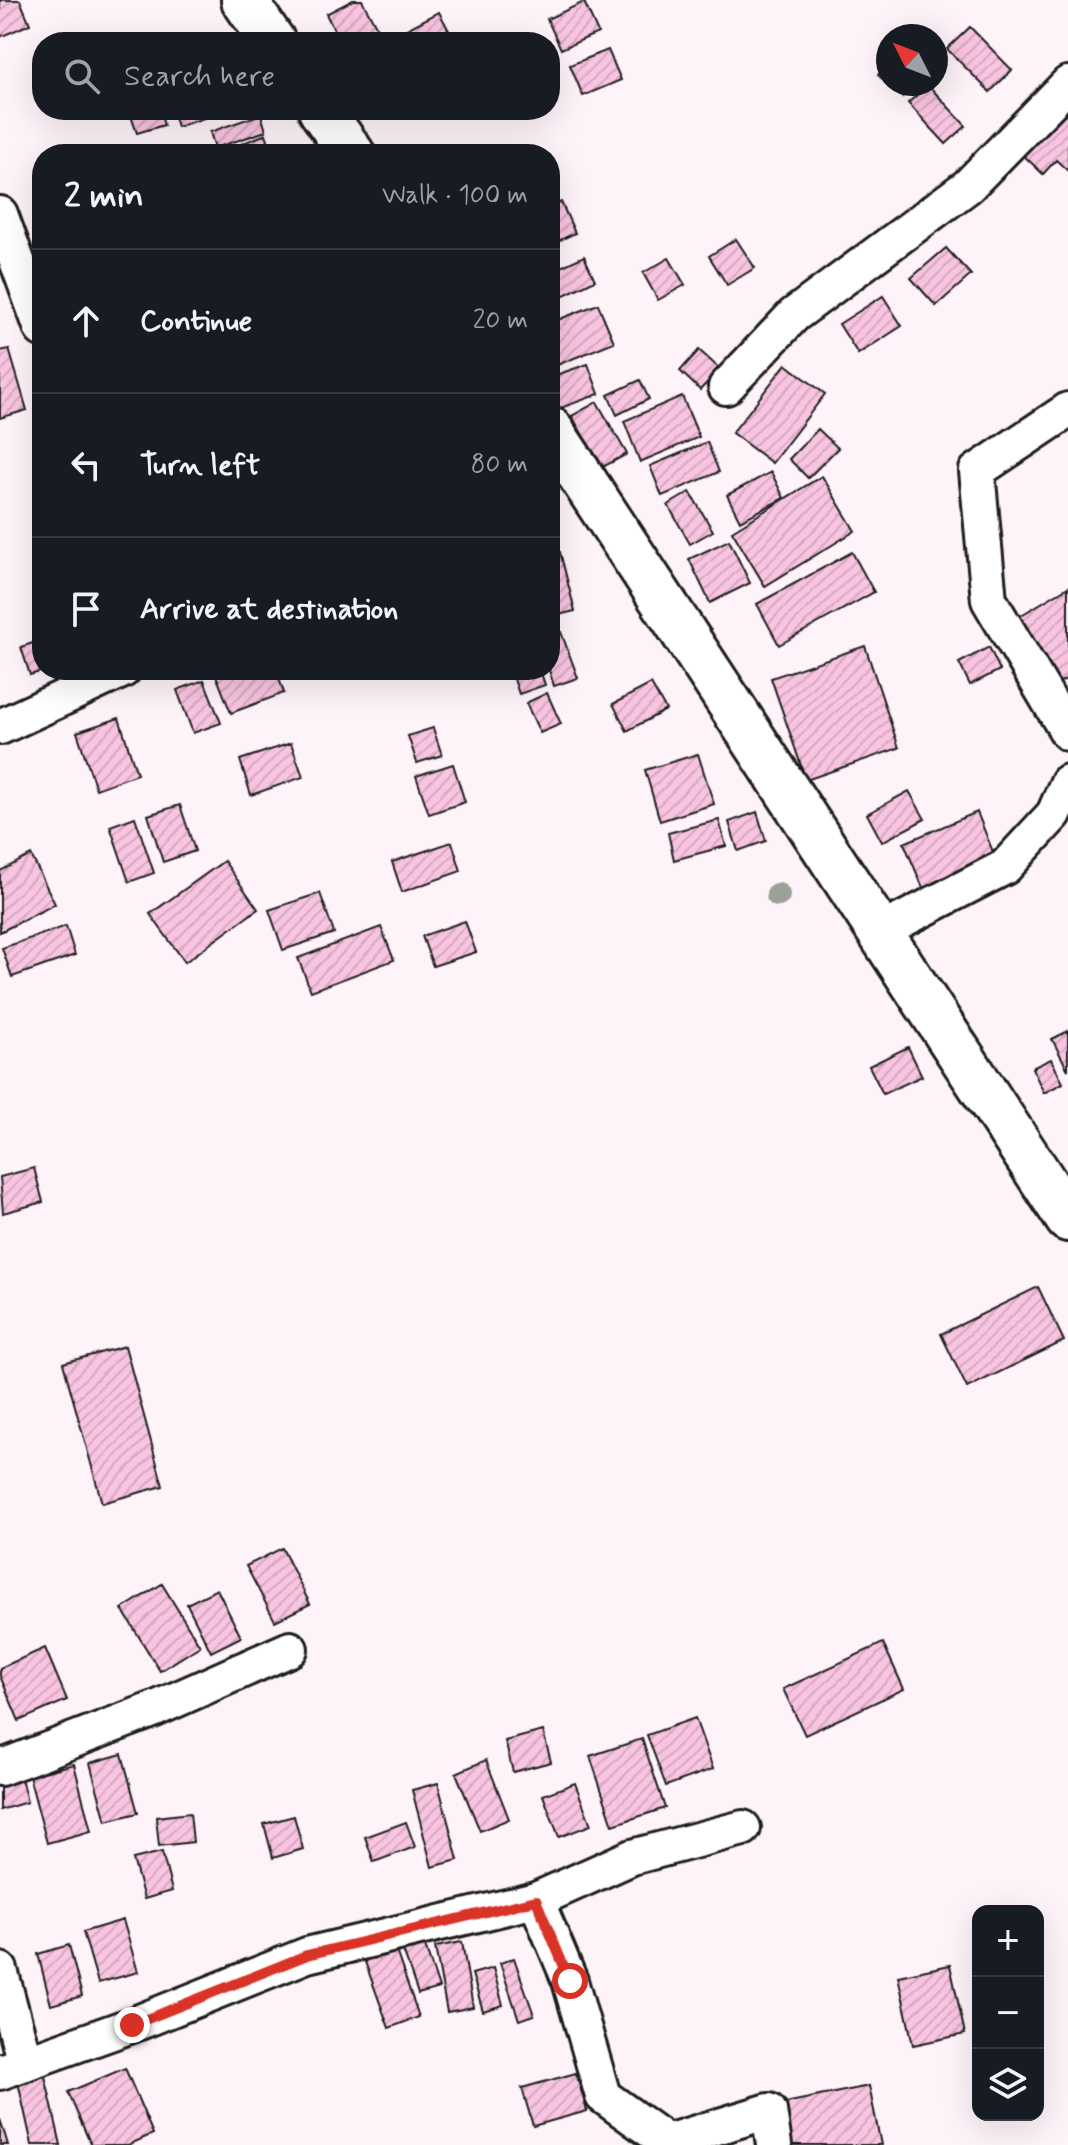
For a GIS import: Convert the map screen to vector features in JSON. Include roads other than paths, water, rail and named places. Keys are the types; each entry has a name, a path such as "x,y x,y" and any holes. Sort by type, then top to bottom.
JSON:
{"street":[{"path":"244,0 266,32"},
{"path":"726,387 794,315 968,186 1068,84"},
{"path":"328,120 345,144"},
{"path":"0,214 32,302"},
{"path":"1068,410 977,471 989,600 1068,733"},
{"path":"560,456 1068,1219"},
{"path":"0,727 101,680"},
{"path":"879,932 1005,867 1054,814 1068,782"},
{"path":"0,1768 155,1709 290,1649"},
{"path":"0,1970 12,2068 132,2025 307,1955 536,1900 632,1857 743,1828"},
{"path":"536,1900 570,1981 603,2096 667,2142 769,2111 774,2145"}]}
